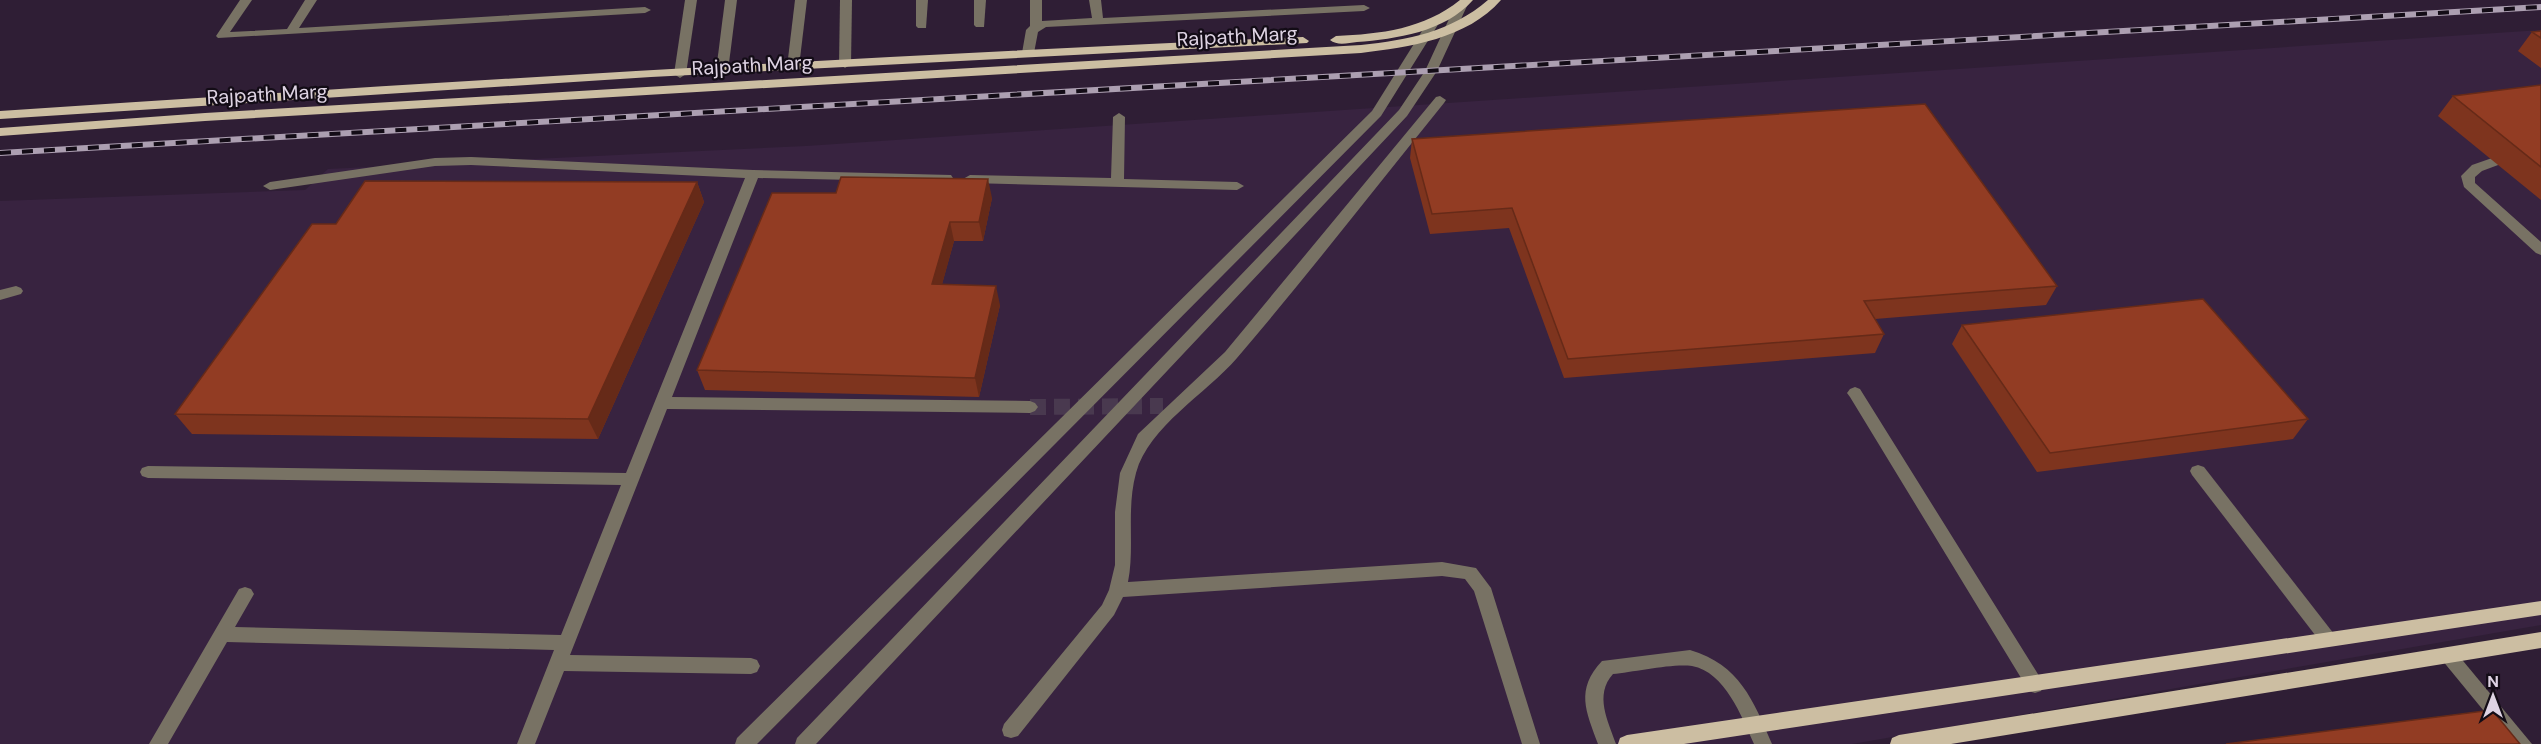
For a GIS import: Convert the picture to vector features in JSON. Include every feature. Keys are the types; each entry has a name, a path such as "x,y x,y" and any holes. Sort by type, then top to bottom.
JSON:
{"main road":[{"name":"Rajpath Marg","path":"0,132 241,115 1361,49 1422,41 1450,30 1487,8 1495,0"},
{"name":"Rajpath Marg","path":"0,115 418,86 722,72 1028,53 1350,39 1398,34 1433,23 1464,3"},
{"path":"1627,744 2541,608"},
{"path":"1899,744 1939,741 2541,640"}],"street":[{"path":"246,0 222,36 645,10"},
{"path":"292,30 311,0"},
{"path":"680,74 691,0"},
{"path":"722,72 731,0"},
{"path":"793,67 801,0"},
{"path":"845,63 846,0"},
{"path":"922,0 922,26"},
{"path":"980,25 981,0"},
{"path":"1036,0 1036,26"},
{"path":"1095,0 1098,21"},
{"path":"1228,0 1232,15"},
{"path":"804,744 1403,113 1431,71 1464,3"},
{"path":"1028,53 1032,30 1036,26 1232,15 1318,5 1364,8"},
{"path":"744,744 1377,113 1433,23"},
{"path":"1011,730 1108,610 1118,590 1123,565 1124,512 1128,473 1144,438 1170,406 1230,356 1440,100"},
{"path":"1117,183 1119,117"},
{"path":"2541,145 2477,168 2468,176 2469,184 2541,250"},
{"path":"2527,150 2541,161"},
{"path":"270,186 397,167 459,162 753,174 1237,186"},
{"path":"526,744 753,174"},
{"path":"0,295 16,291"},
{"path":"1855,393 2035,685"},
{"path":"662,403 1030,407"},
{"path":"2198,471 2328,639"},
{"path":"148,472 632,479"},
{"path":"1118,590 1442,569 1470,573 1482,588 1531,744"},
{"path":"158,744 245,594"},
{"path":"221,634 566,643"},
{"path":"2448,655 2523,744"},
{"path":"1607,744 1593,700 1593,687 1597,678 1608,667 1690,658 1702,660 1722,671 1755,726 1763,744"},
{"path":"559,663 751,666"},
{"path":"2472,713 2495,710"}],"shaded area":[{"path":"2541,30 2541,625 1852,744 0,744 0,201 305,190 328,169 806,146"}],"building":[{"path":"2541,31 2541,38 2532,32"},
{"path":"2541,85 2541,167 2453,96"},
{"path":"1925,104 2057,286 1864,301 1884,334 1568,359 1512,208 1432,214 1412,139"},
{"path":"841,177 988,179 979,222 950,222 932,284 996,286 975,378 697,370 772,193 836,193"},
{"path":"365,181 697,182 588,419 175,414 312,224 336,224"},
{"path":"2203,299 2308,419 2050,453 1962,325"},
{"path":"2492,710 2520,744 2226,744"}],"tunnel":[{"path":"1030,407 1163,406"}],"railway":[{"path":"0,153 2541,7"}]}
